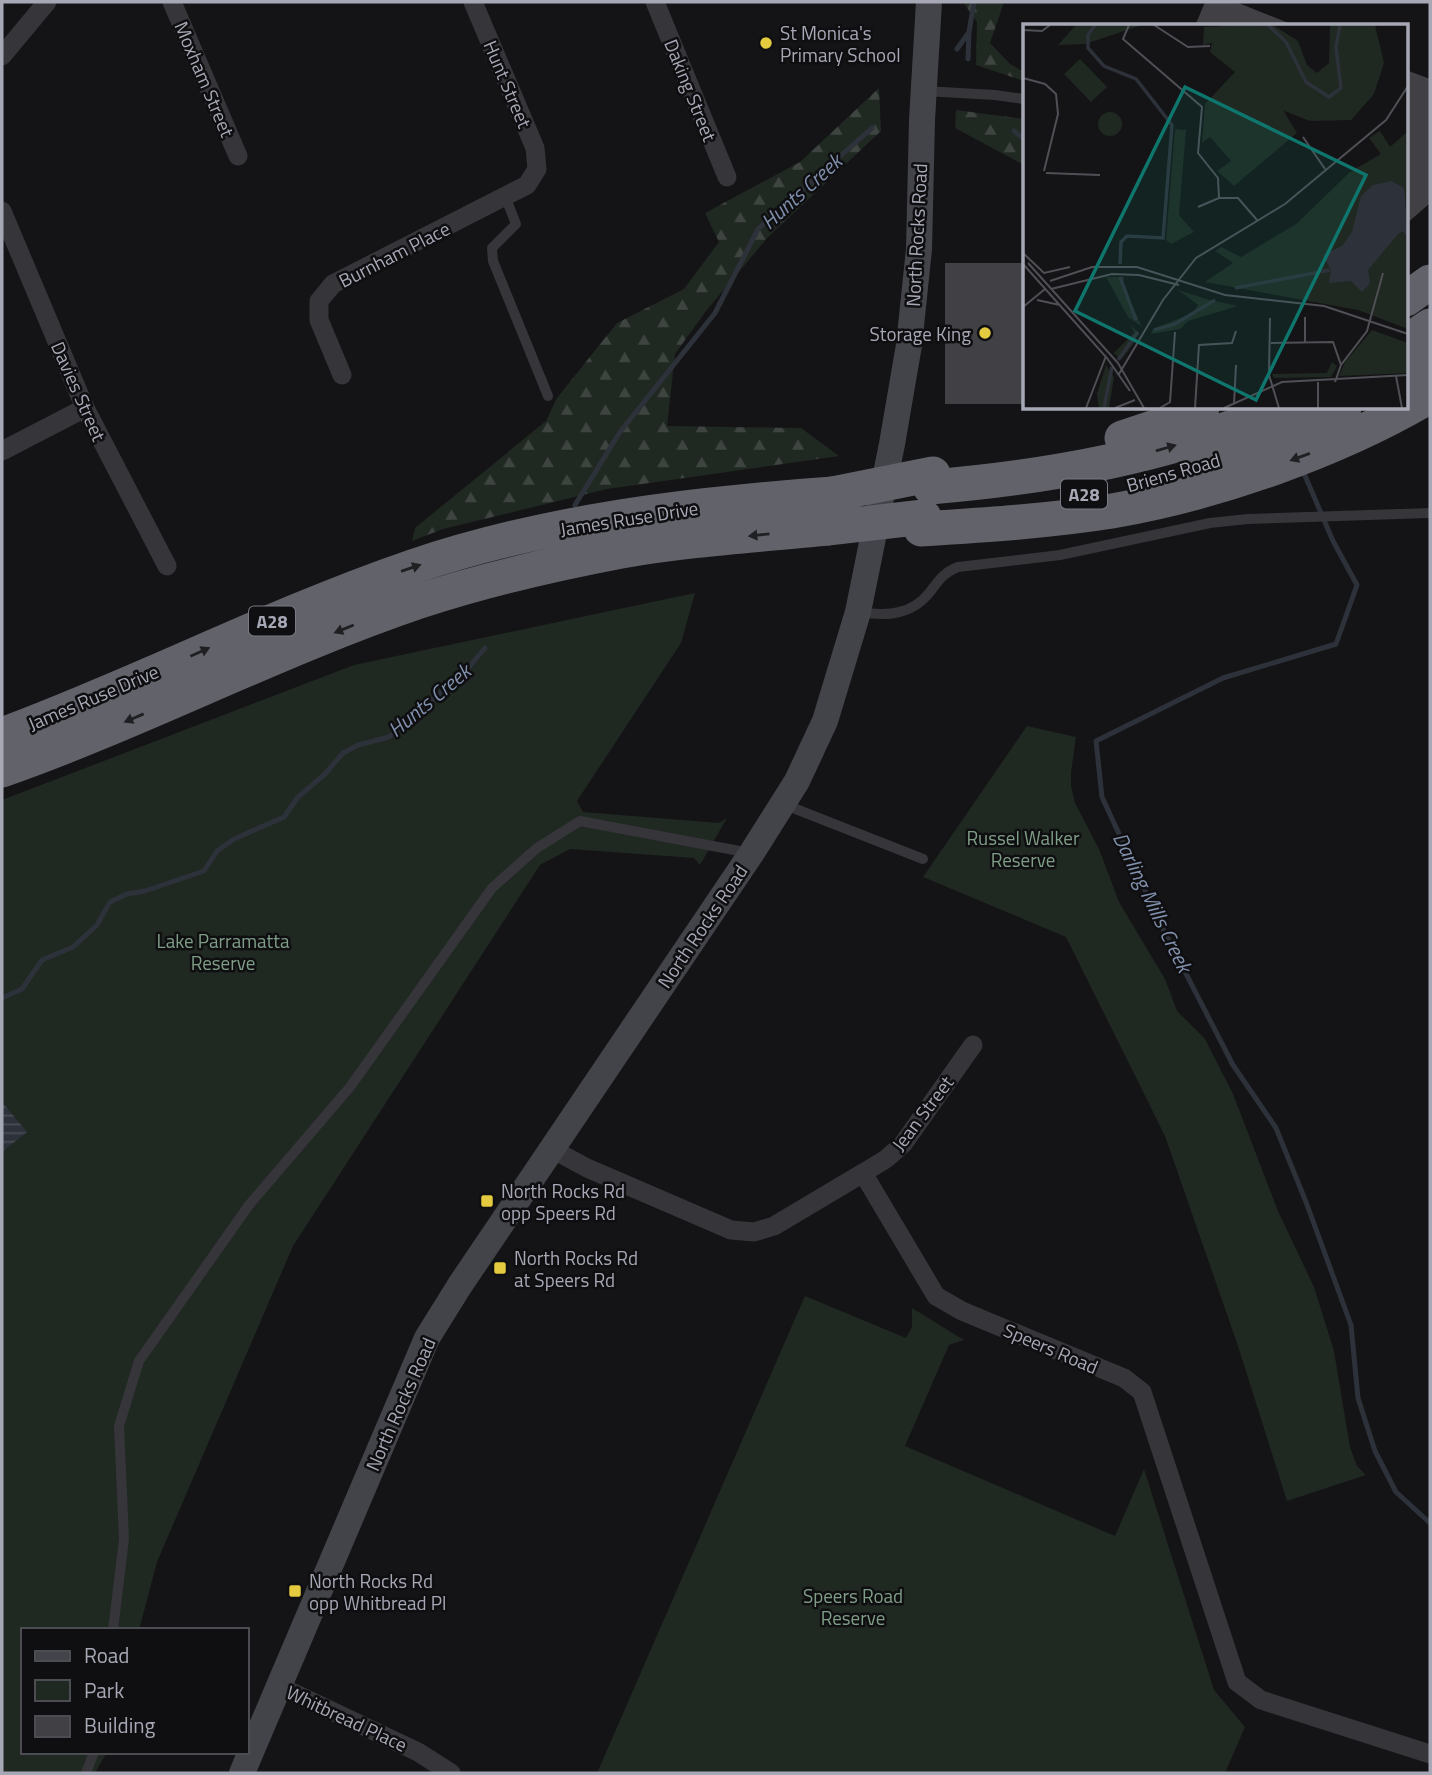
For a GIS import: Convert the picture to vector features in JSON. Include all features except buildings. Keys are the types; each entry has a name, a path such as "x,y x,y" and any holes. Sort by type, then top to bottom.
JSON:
{"highway":[{"path":"1408,298 1430,282"},
{"path":"1408,341 1430,326"},
{"path":"1408,373 1430,358"},
{"name":"Briens Road","path":"1408,402 1430,396"},
{"name":"James Ruse Drive","path":"2,770 359,623 489,580 623,551 827,528 1000,481 1097,466 1171,447 1230,441 1280,410"},
{"name":"Briens Road","path":"1230,441 1377,410"},
{"path":"927,502 1047,520 1114,510 1175,497 1230,441"},
{"name":"James Ruse Drive","path":"2,735 348,590 475,548 550,530 679,509 833,494 927,502"}],"main road":[{"name":"North Rocks Road","path":"242,1773 427,1338 460,1284 783,804 825,721 858,612 909,345 919,249 929,2"}],"street":[{"path":"2,56 47,2"},
{"name":"Moxham Street","path":"172,2 238,156"},
{"name":"Hunt Street","path":"473,2 535,148 537,169"},
{"name":"Daking Street","path":"655,2 727,177"},
{"name":"Burnham Place","path":"342,375 319,320 319,301 333,284 527,185 537,169"},
{"name":"Davies Street","path":"2,211 85,408 167,566"},
{"path":"2,451 85,408"},
{"name":"Jean Street","path":"863,1173 886,1159 903,1144 973,1045"},
{"path":"552,1149 587,1168 707,1220 747,1233 774,1226 863,1173"},
{"name":"Speers Road","path":"863,1173 936,1296 962,1311 1124,1378 1142,1392 1237,1682 1261,1700 1430,1754"},
{"name":"Whitbread Place","path":"279,1686 418,1752 451,1773"}],"lane":[{"path":"924,91 1023,99"},
{"path":"505,196 516,224 492,248 493,261 548,396"},
{"path":"858,612 885,616 901,613 929,594 946,571 958,567 1060,555 1210,523 1430,513"},
{"path":"783,804 923,859"},
{"path":"113,1628 124,1539 119,1426 139,1360 249,1205 350,1087 492,888 537,848 580,821 751,853"},
{"path":"86,1773 93,1754"}],"green space":[{"path":"963,2 1004,2 990,43 1010,64 1023,71 1023,81 976,65 977,22"},
{"path":"879,88 881,131 768,237 706,311 675,354 667,426 801,428 839,456 607,489 443,529 412,541 415,528 546,421 557,398 617,323 684,289 719,242 705,213 800,162"},
{"path":"956,110 1023,119 1023,164 955,128"},
{"name":"Lake Parramatta Reserve","path":"695,593 681,643 577,801 583,812 719,823 727,818 700,865 694,858 570,849 540,865 293,1246 157,1562 140,1628 21,1628 21,1754 106,1754 95,1773 2,1773 2,800 354,665"},
{"name":"Russel Walker Reserve","path":"1027,726 1076,737 1071,772 1075,803 1099,849 1119,902 1165,979 1177,1011 1205,1039 1233,1094 1278,1211 1314,1287 1334,1351 1350,1447 1357,1466 1366,1475 1287,1501 1238,1346 1165,1136 1066,937 923,877"},
{"name":"Speers Road Reserve","path":"805,1296 906,1338 912,1327 912,1308 964,1340 949,1345 905,1446 1115,1536 1144,1469 1214,1690 1245,1727 1225,1773 597,1773"}],"shaded area":[{"path":"2,1102 27,1132 2,1152"}],"waterway":[{"name":"Darling Mills Creek","path":"968,59 974,2"},
{"name":"Hunts Creek","path":"957,49 969,32"},
{"name":"Hunts Creek","path":"575,505 620,432 715,313 758,229 872,128"},
{"name":"Darling Mills Creek","path":"1014,131 1023,138"},
{"name":"Darling Mills Creek","path":"1303,471 1333,541 1357,585 1336,644 1223,678 1096,741 1102,797 1163,929 1233,1065 1276,1128 1351,1325 1358,1398 1375,1451 1396,1492 1430,1523"},
{"name":"Hunts Creek","path":"2,998 22,989 42,960 73,947 97,925 110,902 127,894 145,891 204,871 217,851 234,839 284,817 298,797 324,775 343,753 358,745 389,737 464,673 485,648"}],"place":[{"name":"St Monica's Primary School","path":"766,43"},
{"name":"Storage King","path":"985,333"},
{"name":"North Rocks Rd opp Speers Rd","path":"487,1201"},
{"name":"North Rocks Rd at Speers Rd","path":"500,1268"},
{"name":"North Rocks Rd opp Whitbread Pl","path":"295,1591"}]}
